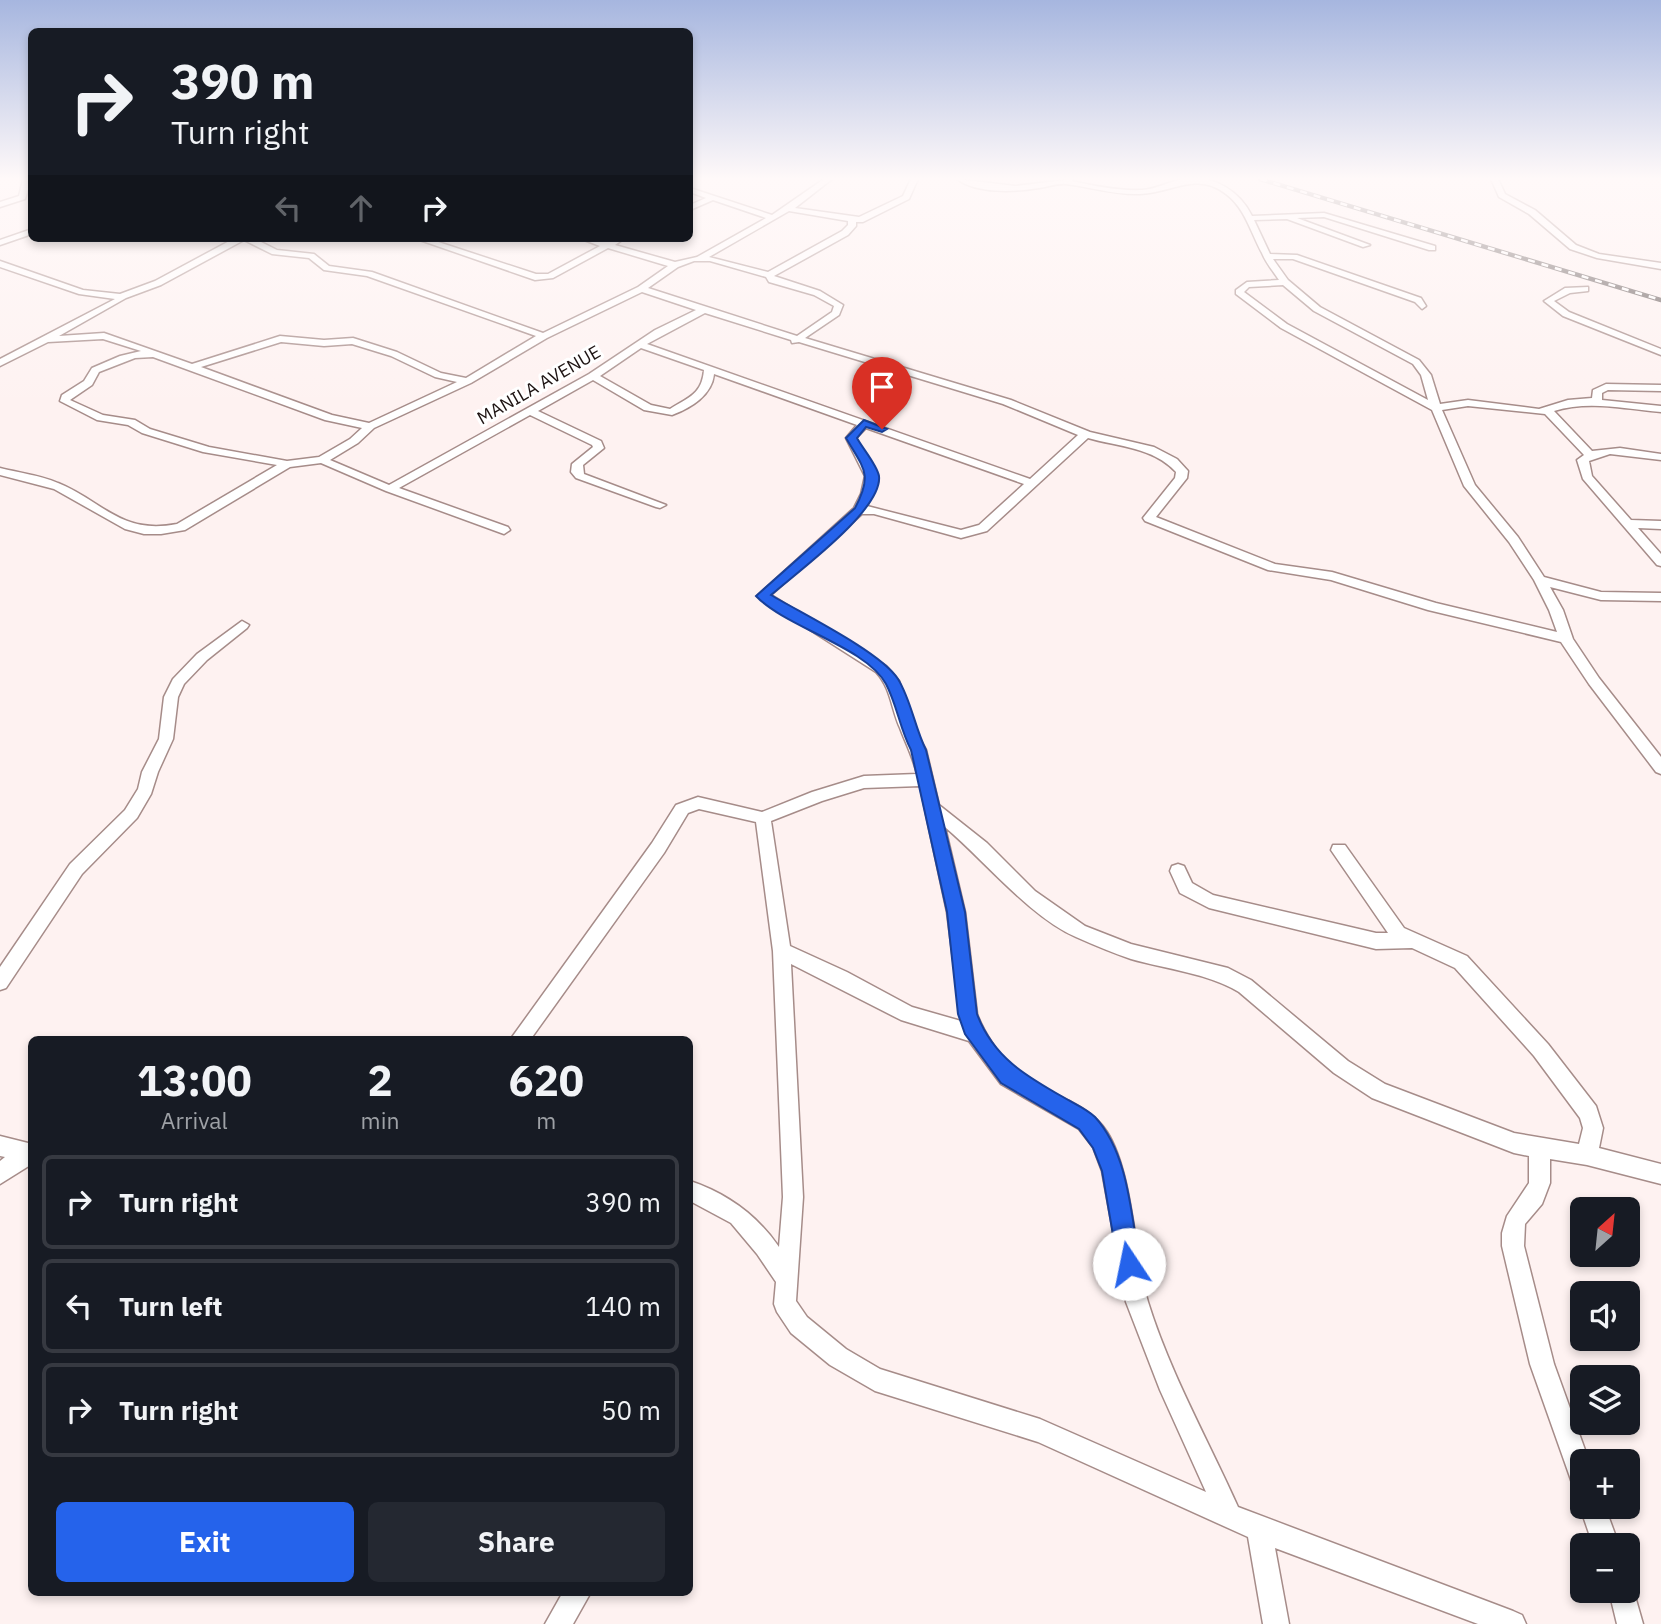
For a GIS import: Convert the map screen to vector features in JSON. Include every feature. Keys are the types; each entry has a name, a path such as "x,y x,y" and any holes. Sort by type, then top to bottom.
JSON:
{"street":[{"path":"0,363 210,255"},
{"path":"302,255 311,256 327,268 369,274 544,336"},
{"path":"469,255 536,277 550,276 588,255"},
{"path":"642,255 675,265"},
{"path":"153,352 124,358 95,369 88,383 73,391 65,401 102,418 131,422 146,431 207,450 287,464 323,460 354,441 370,426 467,381 544,336 641,289 675,265 705,255"},
{"path":"700,258 726,262 754,273 769,275 806,255"},
{"path":"1594,255 1661,266"},
{"path":"1267,256 1285,282 1317,309 1416,362 1426,375 1436,408 1470,486 1514,540 1540,580 1556,610 1566,639 1602,692 1661,768"},
{"path":"1267,256 1294,257 1418,300 1422,306"},
{"path":"0,264 82,292 106,297 132,294"},
{"path":"769,275 772,280 817,293 839,305 836,313 795,341"},
{"path":"1285,282 1247,285 1239,292 1284,326 1436,408 1457,403 1529,412 1568,403 1597,401 1597,392 1606,387 1661,388"},
{"path":"641,289 795,341 1007,402 1086,434 1150,449 1176,463 1182,471 1181,478 1149,518 1272,567 1332,576 1433,607 1566,639"},
{"path":"1585,289 1569,290 1548,301 1566,314 1661,352"},
{"name":"MANILA AVENUE","path":"390,489 593,376 639,344 704,310"},
{"path":"47,339 61,341 104,336 153,352 221,381 329,418 370,426"},
{"path":"191,367 280,338 324,343 346,340 394,354 438,375 467,381"},
{"path":"639,344 1032,483"},
{"path":"593,376 648,408 672,412 702,393 708,385 709,369"},
{"path":"1587,402 1661,410"},
{"path":"1547,410 1590,454"},
{"path":"529,411 597,443 599,448 579,464 577,472 580,476 660,505"},
{"path":"864,423 851,438 873,475 871,489 859,510 763,596 881,669 892,681 907,728 919,750 956,912 968,1014 975,1034 1008,1076 1086,1122 1101,1141 1112,1171 1137,1302 1173,1393 1230,1515"},
{"path":"859,510 874,510 961,534 983,528 1086,434"},
{"path":"1661,457 1608,451 1590,454 1583,460 1587,477 1661,562"},
{"path":"323,460 390,489 504,530"},
{"path":"0,471 57,486 99,514 128,528 162,533 181,527 287,464"},
{"path":"1630,524 1661,525"},
{"path":"1540,580 1601,596 1661,597"},
{"path":"0,982 76,869 131,814 146,790 150,772 166,739 171,697 178,682 202,657 242,625"},
{"path":"522,1036 658,848 682,809 698,803 763,818 817,796 864,782 926,780"},
{"path":"931,807 981,848 1029,896 1079,931 1130,951 1228,976 1245,986 1341,1067 1379,1091 1514,1143 1587,1155 1661,1174"},
{"path":"763,818 782,951 793,1197 785,1304 799,1325 838,1357 875,1379 1040,1431 1259,1529 1513,1624"},
{"path":"1339,850 1387,920 1410,941 1461,962 1541,1050 1589,1113 1593,1128 1587,1155"},
{"path":"1178,871 1186,888 1209,901 1364,939 1394,943 1410,941"},
{"path":"782,951 841,978 908,1014 975,1034"},
{"path":"0,1146 28,1153"},
{"path":"1539,1149 1541,1174 1538,1190 1518,1213 1511,1226 1513,1246 1542,1364 1572,1449"},
{"path":"0,1174 28,1154"},
{"path":"693,1192 738,1216 765,1246 787,1279"},
{"path":"1259,1529 1276,1624"},
{"path":"558,1624 576,1596"},
{"path":"1625,1603 1630,1624"}],"railway":[{"path":"1511,255 1661,300"}],"route":[{"path":"882,429 864,423 851,438 873,475 871,489 859,510 774,583 763,596 870,660 892,681 907,728 919,750 956,912 968,1014 975,1034 991,1059 1008,1076 1086,1122 1101,1141 1112,1171 1129,1264"}]}
